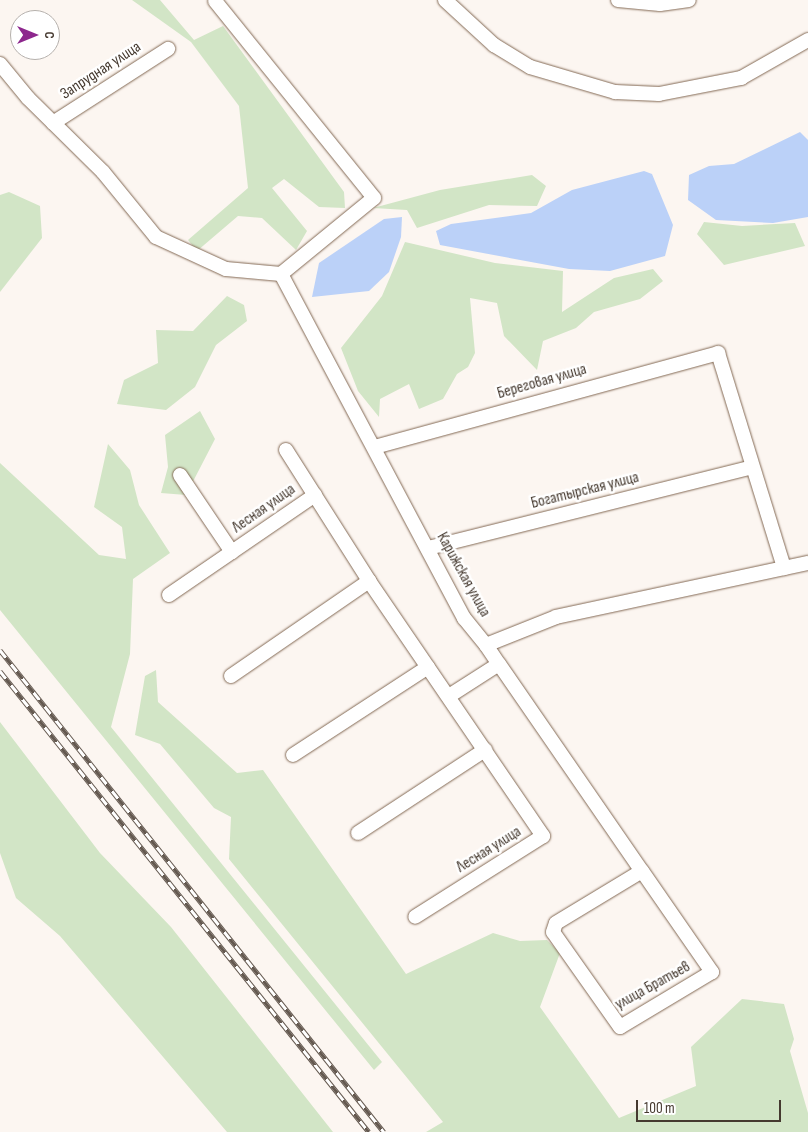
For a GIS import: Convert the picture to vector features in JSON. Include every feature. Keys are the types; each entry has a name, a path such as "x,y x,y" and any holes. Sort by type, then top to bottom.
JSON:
{"street":[{"path":"445,0 494,45 530,67 615,92 659,94 741,78 808,40"},
{"path":"618,0 660,4 690,0"},
{"path":"0,64 53,123 103,172 156,237 226,269 281,274 374,198 214,1"},
{"name":"Запрудная улица","path":"53,123 168,49"},
{"name":"Карижская улица","path":"281,274 375,446 464,618 486,645"},
{"name":"Береговая улица","path":"375,446 718,352 750,468"},
{"name":"Лесная улица","path":"286,450 370,581 544,836 415,917"},
{"path":"750,468 784,568"},
{"name":"Богатырская улица","path":"428,548 750,468"},
{"name":"Лесная улица","path":"180,475 232,552"},
{"name":"Лесная улица","path":"169,595 315,495"},
{"path":"486,645 556,617 808,562"},
{"path":"231,676 370,581"},
{"name":"улица Братьев","path":"486,645 712,972 620,1027 552,932 556,923 642,871"},
{"path":"449,696 499,664"},
{"path":"293,755 428,666"},
{"path":"358,834 485,750"}],"green space":[{"path":"132,0 160,0 194,40 223,26 344,192 345,208 319,207 284,179 272,188 307,231 296,250 262,218 238,216 197,251 188,240 248,188 239,106 191,42"},
{"path":"532,175 546,186 537,206 489,205 417,228 407,210 373,208 440,190"},
{"path":"9,192 40,206 42,238 0,292 0,195"},
{"path":"704,222 742,226 795,223 805,246 724,265 697,234"},
{"path":"405,242 495,263 563,271 562,312 614,278 653,269 663,281 640,299 594,312 576,328 543,341 537,370 504,336 497,303 470,298 475,353 468,367 457,374 443,399 419,409 409,384 380,399 379,417 358,391 341,348 382,296"},
{"path":"227,296 244,305 247,321 216,345 195,387 166,410 117,404 124,380 158,363 156,330 193,331"},
{"path":"200,411 215,439 186,495 161,493 168,467 165,435"},
{"path":"108,444 130,470 139,505 170,553 133,579 130,654 111,727 382,1062 374,1070 0,610 0,463 99,555 126,559 122,527 94,507"},
{"path":"156,670 158,702 237,773 263,770 406,974 493,933 520,941 547,940 560,953 540,1007 619,1118 696,1086 691,1047 742,999 784,1004 794,1039 790,1051 808,1113 808,1132 426,1132 443,1122 229,859 231,817 214,808 160,744 135,735 145,676"},
{"path":"0,722 100,853 171,927 333,1132 227,1132 60,936 16,898 0,853"}],"water":[{"path":"800,132 808,140 808,217 773,223 716,220 688,200 689,175 709,166 734,164"},
{"path":"644,171 652,174 673,225 665,256 610,271 569,269 440,245 436,231 451,224 531,213 572,190"},
{"path":"402,217 401,237 389,272 369,291 312,297 319,263 384,219"}],"railway":[{"path":"0,650 384,1132"},
{"path":"0,671 369,1132"}]}
